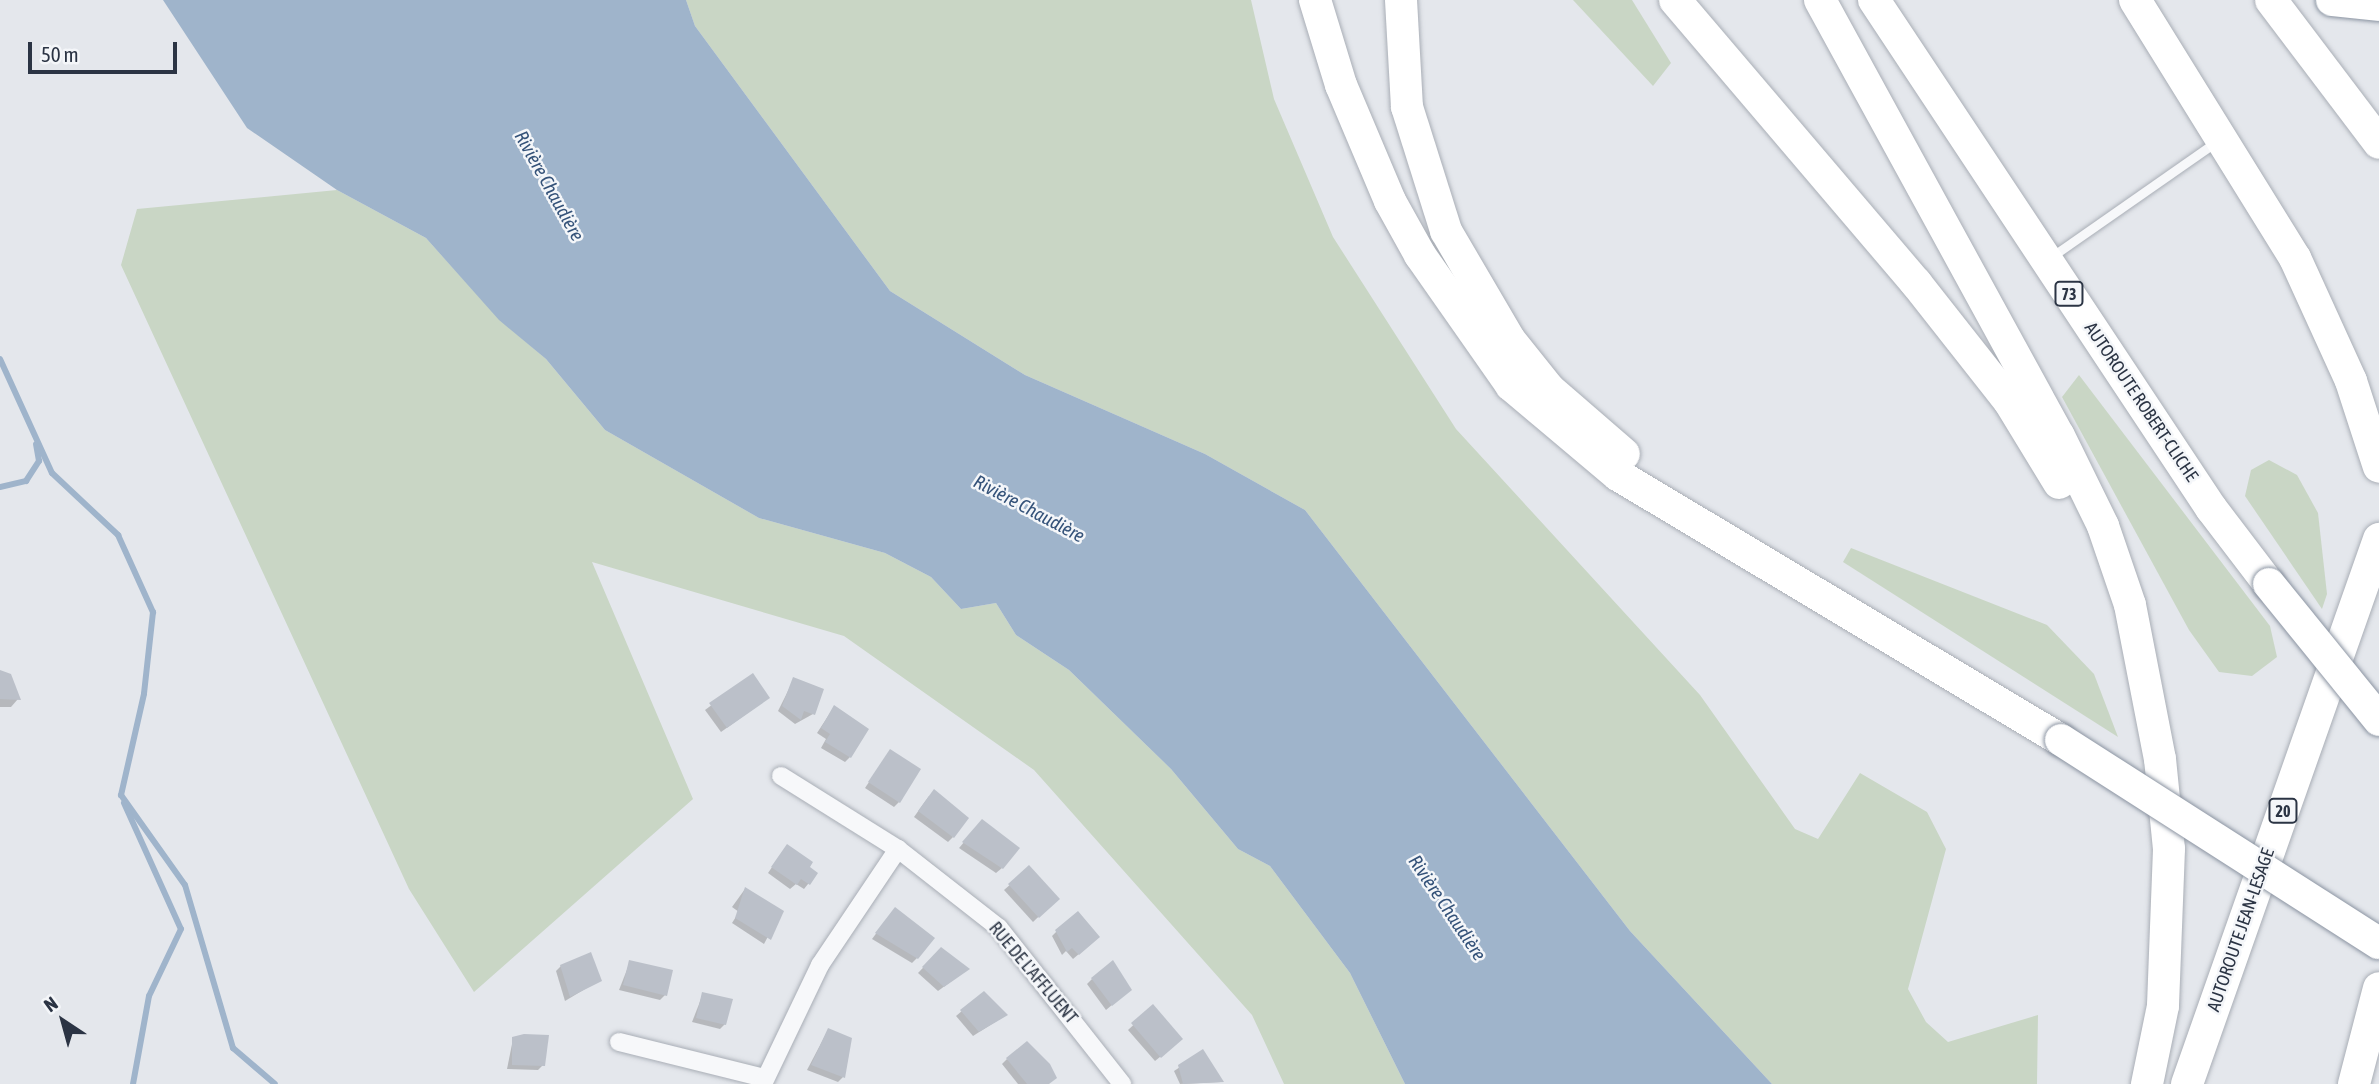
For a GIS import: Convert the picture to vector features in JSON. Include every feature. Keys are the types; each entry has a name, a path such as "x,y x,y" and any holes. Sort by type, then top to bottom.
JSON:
{"highway":[{"path":"1315,0 1341,85 1390,201 1420,255 1511,385 1618,475 1993,698 2379,943"},
{"path":"1401,0 1408,107 1425,176 1475,289 1549,389 1621,452 1993,698"},
{"path":"1675,0 2009,401 2080,520 2148,686"},
{"path":"1820,0 2098,515 2130,605 2148,686 2169,849 2169,922 2147,1084"},
{"name":"AUTOROUTE ROBERT-CLICHE","path":"1874,0 2047,260 2269,584 2379,720"},
{"path":"2135,0 2224,136 2326,321 2379,467"},
{"path":"2271,0 2379,144"},
{"path":"2332,0 2379,5 2377,0"},
{"name":"AUTOROUTE JEAN-LESAGE","path":"2187,1084 2379,539"},
{"path":"2354,1084 2379,988"}],"street":[{"name":"RUE DE L'AFFLUENT","path":"781,776 898,849 999,928 1122,1084"},
{"path":"619,1042 764,1081 820,965 898,849"}],"lane":[{"path":"2047,260 2224,136"}],"green space":[{"path":"686,0 1251,0 1274,99 1333,237 1456,429 1700,695 1795,829 1818,839 1860,773 1927,812 1946,849 1908,989 1926,1022 1948,1042 2038,1015 2037,1084 1772,1084 1630,931 1305,510 1205,454 1025,375 890,291 695,26"},
{"path":"1573,0 1632,0 1671,63 1653,86"},
{"path":"337,190 426,238 499,319 546,359 605,430 759,518 885,553 931,577 961,609 996,603 1016,635 1069,670 1171,769 1238,849 1270,866 1350,973 1405,1084 1284,1084 1252,1015 1034,770 844,636 592,562 693,799 474,992 409,889 121,265 137,209"},
{"path":"2079,375 2270,626 2277,657 2252,676 2219,672 2189,630 2062,397"},
{"path":"2269,460 2297,475 2318,513 2327,594 2322,609 2245,496 2251,470"},
{"path":"1851,548 2047,625 2094,674 2118,737 1843,562"}],"water":[{"name":"Rivière Chaudière","path":"163,0 686,0 695,26 890,291 1025,375 1205,454 1305,510 1630,931 1772,1084 1405,1084 1350,973 1270,866 1238,849 1171,769 1069,670 1016,635 996,603 961,609 931,577 885,553 759,518 605,430 546,359 499,320 426,238 337,190 247,128"}],"building":[{"path":"0,670 11,674 21,700 0,699"},
{"path":"753,673 770,698 727,728 709,703"},
{"path":"793,677 824,689 815,715 804,711 801,720 782,706"},
{"path":"834,705 869,729 851,758 825,742 830,734 821,728"},
{"path":"890,749 921,769 900,803 868,782"},
{"path":"934,789 969,818 954,838 918,811"},
{"path":"982,819 1020,848 1003,869 962,842"},
{"path":"787,844 813,862 810,867 818,873 810,885 801,879 797,885 771,867"},
{"path":"1029,865 1060,899 1039,918 1008,884"},
{"path":"745,887 784,911 771,940 735,918"},
{"path":"895,907 935,938 918,959 875,933"},
{"path":"1078,911 1100,937 1079,955 1072,948 1067,952 1055,930"},
{"path":"941,947 970,969 944,987 922,967"},
{"path":"591,952 602,981 570,997 560,965"},
{"path":"629,960 673,970 667,996 623,985"},
{"path":"1113,960 1132,990 1112,1006 1091,978"},
{"path":"984,991 1008,1015 979,1032 960,1010"},
{"path":"702,992 733,999 726,1025 696,1018"},
{"path":"1153,1004 1183,1039 1161,1058 1131,1023"},
{"path":"828,1028 852,1038 845,1078 811,1065"},
{"path":"524,1034 549,1035 545,1066 512,1065 512,1037"},
{"path":"1027,1041 1050,1064 1057,1078 1049,1084 1027,1084 1006,1058"},
{"path":"1203,1049 1224,1082 1183,1084 1178,1065"}],"waterway":[{"path":"0,359 52,473 118,535 153,612 144,694 121,795 185,885 233,1048 275,1084"},
{"path":"0,487 26,481 39,461 36,444"},
{"path":"124,803 181,929 149,996 133,1084"}]}
